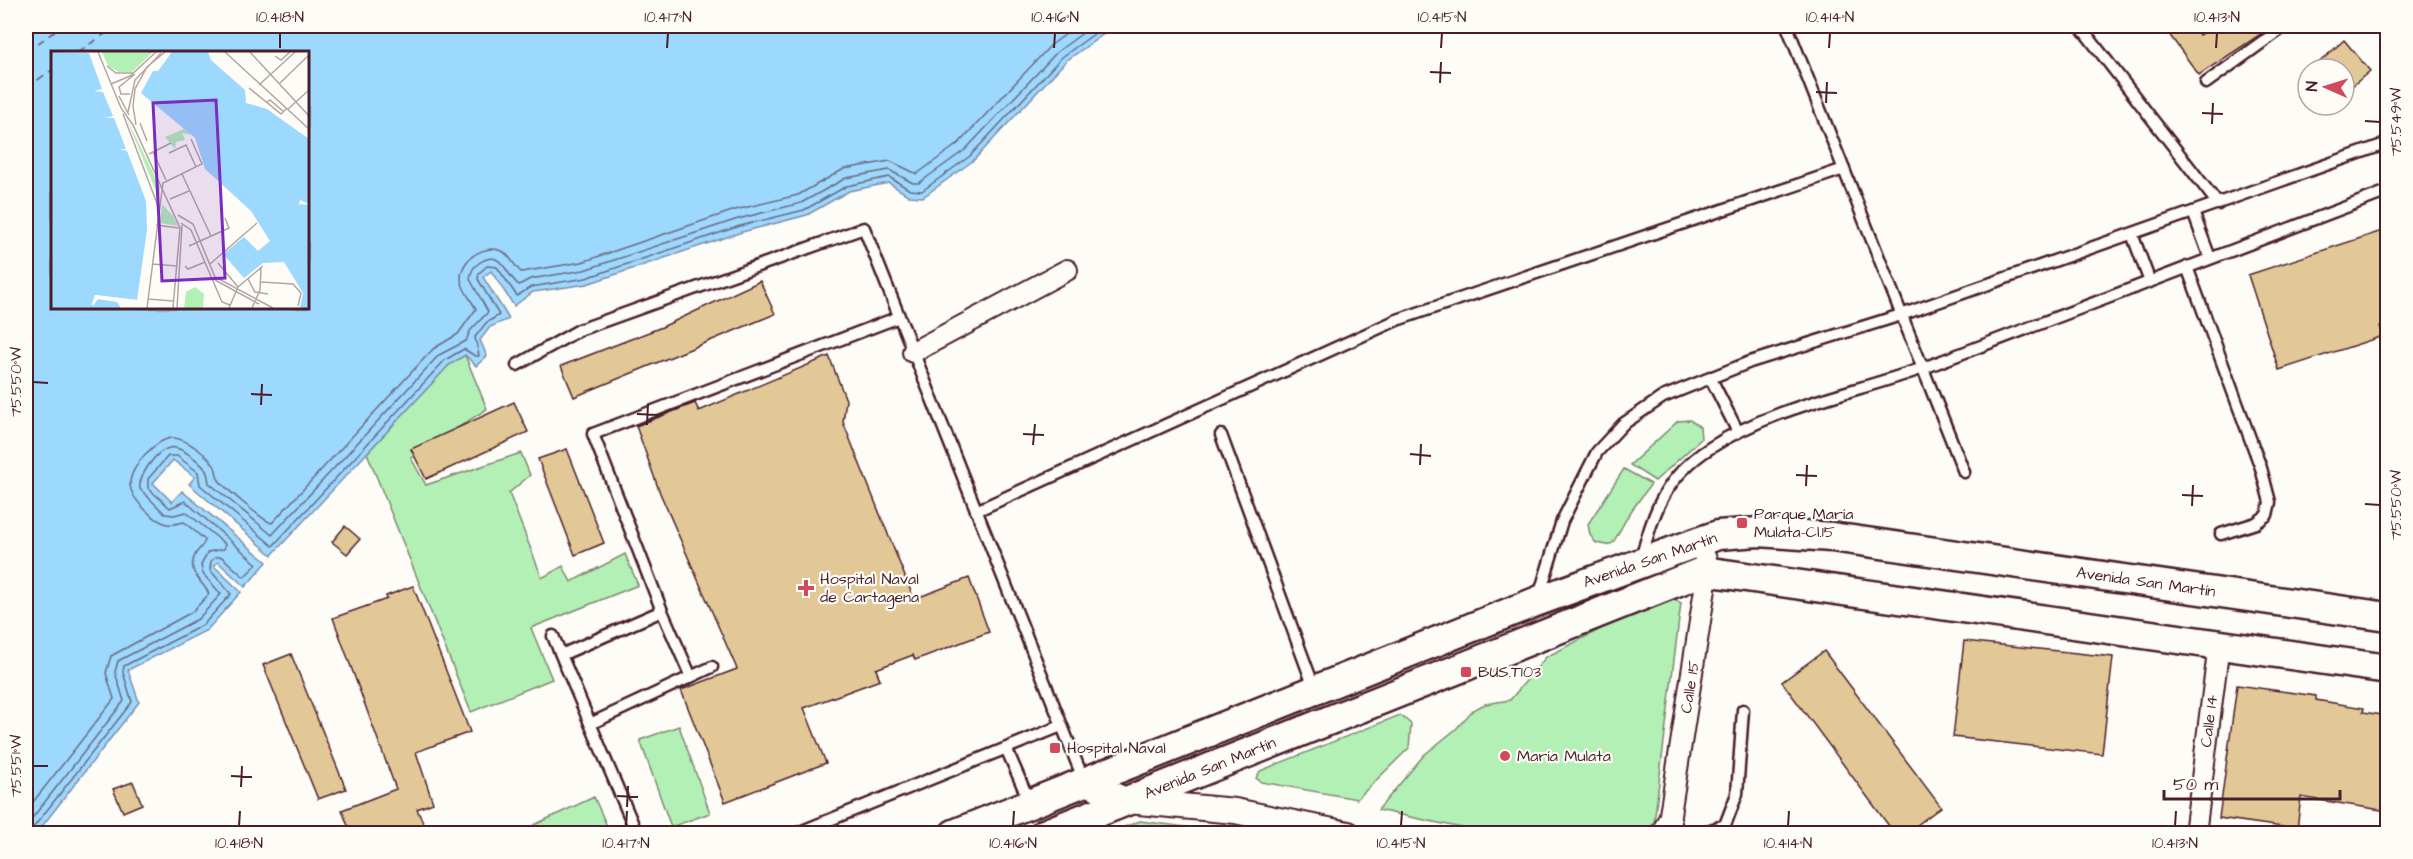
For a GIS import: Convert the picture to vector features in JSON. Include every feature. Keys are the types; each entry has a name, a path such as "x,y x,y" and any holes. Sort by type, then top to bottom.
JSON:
{"main road":[{"name":"Avenida San Martín","path":"954,834 1538,601 1718,535 1758,532 1832,537 2388,617"},
{"name":"Avenida San Martín","path":"1044,834 1704,571 2388,669"}],"street":[{"path":"913,352 1067,270"},
{"name":"Calle 15","path":"1667,830 1705,589 1706,559 1698,542"},
{"name":"Calle 14","path":"2195,834 2217,660 2215,644"},
{"path":"1084,782 1128,801 1235,811 1348,834"}],"lane":[{"path":"1786,26 1964,472"},
{"path":"2080,26 2218,204"},
{"path":"2206,82 2285,26"},
{"path":"1538,601 1562,521 1597,452 1623,424 1663,397 1750,362 1902,315 2388,143"},
{"path":"976,511 1397,320 1844,169"},
{"path":"1641,562 1653,514 1661,499 1691,463 1709,448 1738,432 1771,418 1923,368 2388,191"},
{"path":"2193,212 2210,258"},
{"path":"518,365 579,330 864,228 1084,782"},
{"path":"2132,234 2150,282"},
{"path":"2187,267 2261,468 2270,502 2267,515 2256,522 2221,534"},
{"path":"691,677 662,612 592,434 899,317"},
{"path":"1710,377 1738,432"},
{"path":"1221,435 1314,690"},
{"path":"561,655 662,612"},
{"path":"553,636 637,834"},
{"path":"591,724 712,667"},
{"path":"1698,834 1725,825 1737,794 1743,710"},
{"path":"795,834 1061,726"},
{"path":"1006,748 1030,803"}],"green space":[{"path":"465,355 487,409 411,458 426,485 521,453 530,475 509,493 542,578 563,566 571,582 625,554 638,585 531,628 552,679 471,712 367,453 449,365"},
{"path":"1690,420 1700,427 1701,439 1655,481 1630,465 1678,421"},
{"path":"1624,469 1651,484 1629,514 1613,543 1607,545 1596,543 1590,535 1588,524"},
{"path":"1667,595 1681,603 1654,823 1645,833 1485,833 1378,810 1424,755 1456,729 1473,710 1485,704 1510,700 1546,657"},
{"path":"1400,715 1411,724 1409,748 1357,799 1261,782 1256,778 1260,771"},
{"path":"679,726 710,813 671,827 640,740"},
{"path":"594,797 610,833 517,833"},
{"path":"1140,821 1231,833 1109,833"}],"water":[{"path":"26,26 1115,26 1066,61 974,160 923,197 909,196 889,183 849,191 807,215 742,232 587,284 533,292 514,306 491,271 483,277 509,319 490,327 480,340 487,356 476,366 465,355 449,365 272,555 189,484 195,477 173,460 153,483 172,502 182,491 267,562 245,587 218,562 214,566 241,592 207,630 128,670 139,702 36,834 26,833"}],"building":[{"path":"2163,26 2193,26 2199,35 2214,26 2273,26 2199,75"},
{"path":"2344,40 2370,71 2356,83 2356,57 2325,57"},
{"path":"2388,229 2388,324 2380,326 2383,336 2279,370 2248,275"},
{"path":"760,281 775,314 574,397 561,366 662,327"},
{"name":"Hospital Naval de Cartagena","path":"829,356 846,400 843,422 914,599 969,578 989,632 915,660 913,655 876,669 880,680 804,708 826,763 725,802 681,690 737,669 660,493 636,426 695,403 699,411"},
{"path":"514,402 528,432 426,479 411,449"},
{"path":"567,449 604,543 575,555 538,459"},
{"path":"345,526 360,539 347,554 332,542"},
{"path":"413,586 470,732 416,752 433,803 417,809 428,834 351,834 342,810 396,789 333,618 387,599 386,596"},
{"path":"1964,641 2113,657 2102,754 1953,737"},
{"path":"1824,651 1941,807 1905,834 1895,834 1782,682"},
{"path":"291,654 346,789 318,799 263,665"},
{"path":"2237,685 2316,696 2316,700 2364,708 2363,712 2388,716 2388,811 2301,797 2297,829 2219,818"},
{"path":"133,782 142,804 123,812 113,789"}],"ferry route":[{"path":"26,52 62,26"},
{"path":"80,51 117,26"},
{"path":"26,88 51,71"}],"place":[{"name":"Parque María Mulata-Cl.15","path":"1742,523"},
{"name":"Hospital Naval de Cartagena","path":"806,588"},
{"name":"BUS.T103","path":"1466,672"},
{"name":"Hospital Naval","path":"1055,748"},
{"name":"María Mulata","path":"1505,756"}]}
